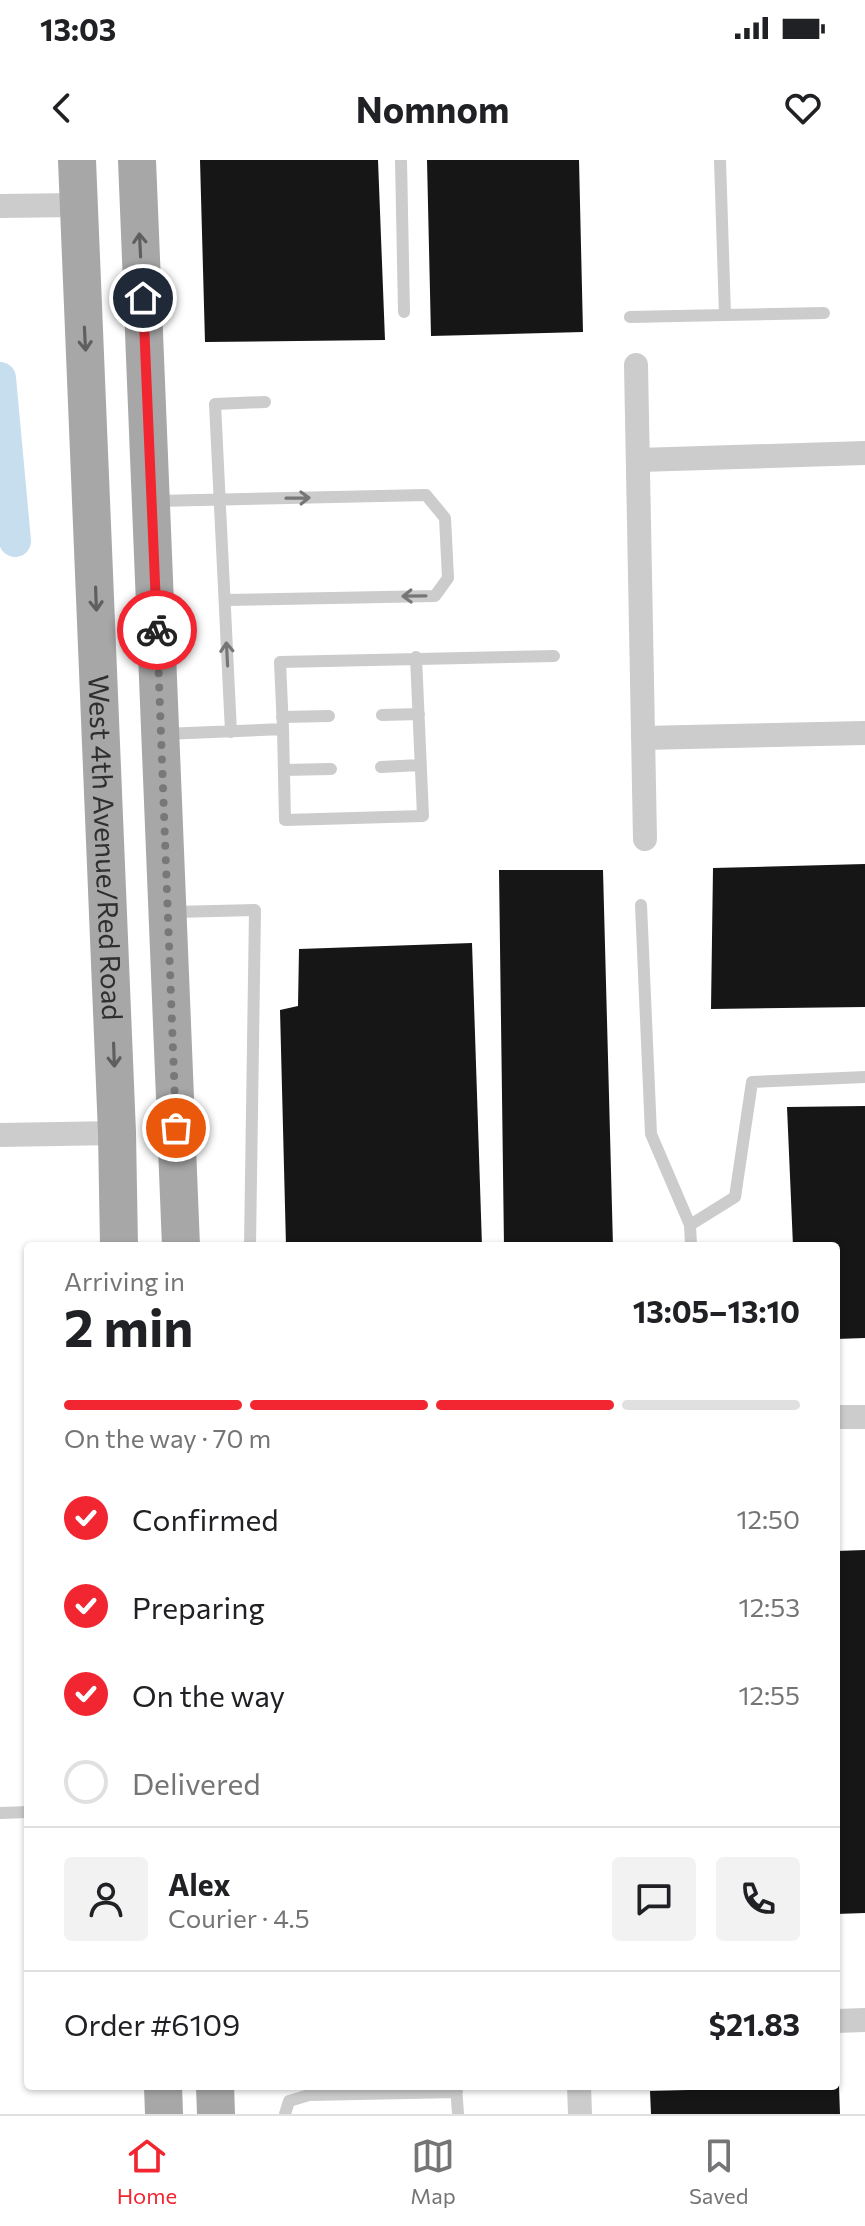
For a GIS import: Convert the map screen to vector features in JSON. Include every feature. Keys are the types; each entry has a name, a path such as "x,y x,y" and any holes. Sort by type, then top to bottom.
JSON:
{"main road":[{"name":"West 4th Avenue/Red Road","path":"77,160 119,1242"},
{"name":"West 4th Avenue/Red Road","path":"137,160 181,1242"},
{"path":"163,2090 164,2114"},
{"path":"215,2090 216,2114"}],"street":[{"path":"0,206 78,205"},
{"path":"636,365 645,839"},
{"path":"639,460 865,453"},
{"path":"643,738 865,733"},
{"path":"0,1135 117,1133"},
{"path":"840,1417 865,1417"},
{"path":"840,2021 865,2020"},
{"path":"579,2090 580,2114"}],"lane":[{"path":"401,160 404,312"},
{"path":"720,160 725,315"},
{"path":"630,317 824,313"},
{"path":"231,732 215,404 265,402"},
{"path":"152,501 426,495 445,518 448,578 435,596 225,600"},
{"path":"416,657 423,816 285,820 280,662 416,657 554,656"},
{"path":"382,715 419,714"},
{"path":"161,734 231,732 329,716"},
{"path":"381,767 420,765"},
{"path":"284,770 331,769"},
{"path":"641,905 651,1134 690,1225 691,1242"},
{"path":"168,912 255,910 250,1242"},
{"path":"690,1225 735,1197 752,1082 865,1077"},
{"path":"0,1813 24,1812"},
{"path":"285,2114 289,2101 309,2095 432,2090"},
{"path":"457,2090 458,2114"}],"building":[{"path":"200,160 378,160 385,340 205,342"},
{"path":"427,160 579,160 583,332 431,336"},
{"path":"865,864 865,1007 711,1009 713,868"},
{"path":"499,870 603,870 613,1242 504,1242"},
{"path":"472,943 482,1242 286,1242 280,1010 298,1006 299,949"},
{"path":"865,1106 865,1338 840,1339 840,1242 793,1242 787,1107"},
{"path":"865,1550 865,1913 840,1914 840,1551"},
{"path":"839,2090 840,2114 651,2114 650,2091"}],"waterway":[{"path":"0,378 15,541"}],"way so far":[{"path":"157,630 176,1128"}],"route":[{"path":"143,298 157,630"}]}
